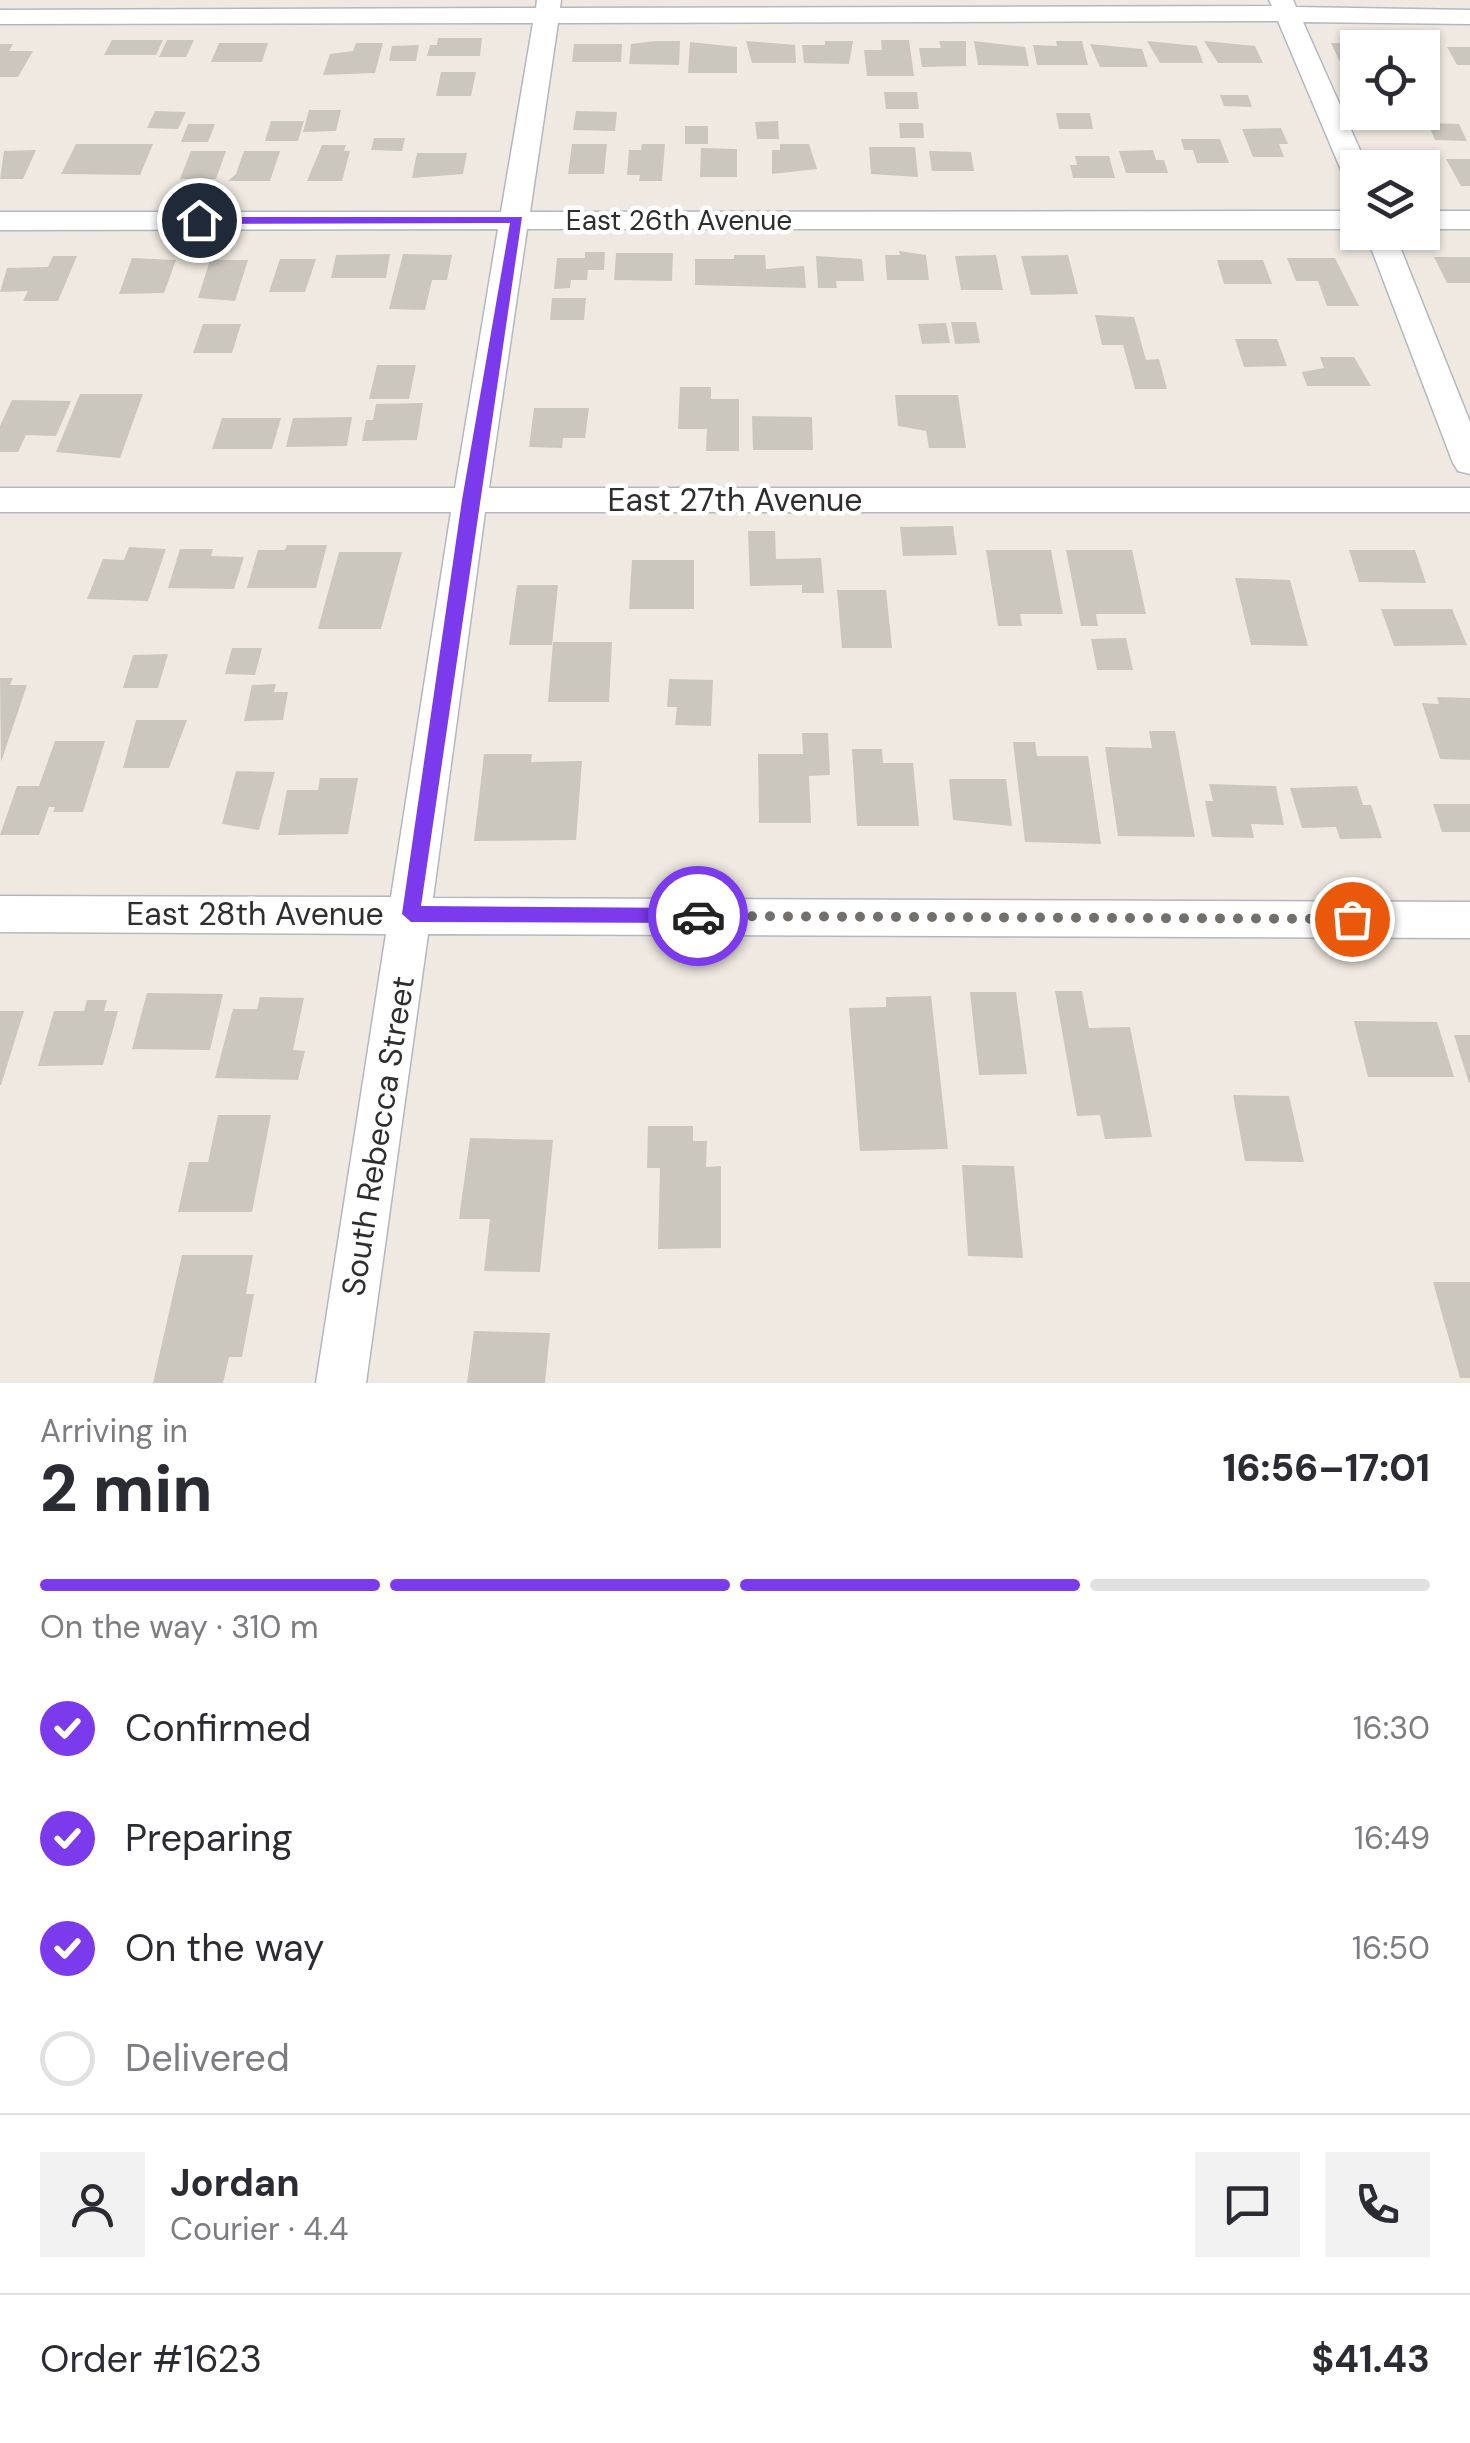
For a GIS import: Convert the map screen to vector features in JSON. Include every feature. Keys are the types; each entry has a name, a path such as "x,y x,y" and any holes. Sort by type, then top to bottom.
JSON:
{"street":[{"path":"0,17 548,8 1226,12 1285,8 1470,17"},
{"name":"South Rebecca Street","path":"341,1383 470,500 548,8"},
{"path":"1285,8 1346,150"},
{"name":"East 26th Avenue","path":"0,220 1340,220"},
{"path":"1440,220 1470,220"},
{"path":"1386,250 1470,463"},
{"name":"East 27th Avenue","path":"0,500 1470,500"},
{"name":"East 28th Avenue","path":"0,914 1470,920"}],"building":[{"path":"438,38 482,38 480,56 427,56 430,45 437,45"},
{"path":"112,40 163,40 156,55 104,55"},
{"path":"167,40 194,40 186,57 159,57"},
{"path":"881,40 909,40 914,76 867,76 864,50 882,50"},
{"path":"680,41 679,65 629,64 631,44"},
{"path":"746,41 795,45 796,63 752,63"},
{"path":"825,41 853,41 849,64 804,63 802,45 825,45"},
{"path":"939,41 966,41 966,66 922,67 919,48 941,48"},
{"path":"974,41 1025,47 1029,66 978,65"},
{"path":"1056,41 1082,41 1088,65 1037,65 1033,45 1057,46"},
{"path":"1147,41 1197,46 1203,63 1160,63"},
{"path":"1204,41 1255,46 1263,63 1218,63"},
{"path":"690,42 737,47 737,73 688,73"},
{"path":"219,43 268,43 262,62 211,62"},
{"path":"356,43 383,43 375,73 323,75 330,54 353,51"},
{"path":"1331,43 1340,43 1340,62"},
{"path":"0,44 13,44 9,51 33,51 18,77 0,77"},
{"path":"574,44 622,44 621,62 572,62"},
{"path":"1090,44 1142,49 1148,67 1100,67"},
{"path":"419,45 416,61 389,61 392,46"},
{"path":"1447,47 1470,47 1470,65 1457,65"},
{"path":"441,72 476,72 471,96 436,96"},
{"path":"884,92 917,92 919,109 886,109"},
{"path":"1220,95 1248,95 1252,107 1224,106"},
{"path":"309,110 341,110 336,131 303,132"},
{"path":"155,111 186,112 178,129 147,128"},
{"path":"576,111 617,112 615,131 573,130"},
{"path":"1056,113 1090,113 1093,129 1059,129"},
{"path":"271,121 304,121 298,141 265,141"},
{"path":"778,121 779,139 757,139 755,122"},
{"path":"899,123 923,123 924,138 900,138"},
{"path":"1440,123 1459,124 1467,141 1435,140 1431,130 1440,130"},
{"path":"188,124 215,124 208,142 181,142"},
{"path":"685,126 708,126 708,144 685,144"},
{"path":"1281,128 1288,144 1279,144 1284,157 1253,157 1242,129"},
{"path":"374,138 405,138 402,151 371,150"},
{"path":"1181,139 1220,139 1229,163 1197,163 1193,150 1184,150"},
{"path":"76,144 153,144 140,175 61,174"},
{"path":"572,144 607,144 604,174 568,174"},
{"path":"642,144 665,144 662,181 639,181 640,175 627,175 629,150 641,150"},
{"path":"780,144 809,144 817,169 772,174 772,150 780,150"},
{"path":"322,145 346,145 344,151 350,151 342,181 307,181"},
{"path":"869,147 915,147 918,177 871,174"},
{"path":"701,148 737,149 737,177 700,177"},
{"path":"36,150 23,179 0,179 4,151"},
{"path":"1153,150 1156,160 1164,160 1168,173 1126,173 1119,151"},
{"path":"191,151 226,151 216,179 180,179"},
{"path":"244,151 280,151 270,181 228,181 236,174"},
{"path":"929,151 971,152 974,171 932,171"},
{"path":"417,153 467,153 463,174 412,178"},
{"path":"1075,156 1109,156 1115,178 1073,178 1070,165 1077,165"},
{"path":"1446,159 1470,159 1470,186 1461,186"},
{"path":"899,251 926,255 929,280 887,280 885,255 900,255"},
{"path":"585,252 605,252 604,270 588,270 587,280 571,280 570,288 554,289 557,258 585,258"},
{"path":"616,253 673,253 672,281 614,280"},
{"path":"390,254 386,278 331,278 336,255"},
{"path":"403,254 452,255 447,280 432,280 425,310 389,309"},
{"path":"734,255 765,255 766,269 804,266 806,288 695,285 695,259 734,259"},
{"path":"996,255 1003,290 961,290 955,256"},
{"path":"1068,255 1078,294 1031,295 1021,256"},
{"path":"53,256 77,256 58,301 23,301 28,291 0,292 7,268 48,267"},
{"path":"816,256 862,259 864,281 836,281 837,288 818,288"},
{"path":"1434,257 1470,257 1470,283 1447,283"},
{"path":"132,258 176,260 164,293 119,294"},
{"path":"1287,258 1335,258 1359,306 1327,306 1318,281 1296,281"},
{"path":"280,259 316,259 305,292 269,292"},
{"path":"210,260 248,260 235,301 198,298"},
{"path":"1217,260 1263,260 1272,284 1224,284"},
{"path":"552,298 586,298 584,320 550,320"},
{"path":"1095,315 1134,317 1146,360 1159,359 1167,389 1135,389 1123,345 1102,345"},
{"path":"951,322 976,322 980,343 955,344"},
{"path":"946,323 950,343 922,344 918,324"},
{"path":"203,324 241,324 232,353 193,353"},
{"path":"1235,339 1277,339 1287,366 1244,367"},
{"path":"1320,357 1354,357 1371,386 1307,386 1302,372 1324,368"},
{"path":"377,365 416,365 409,399 369,399"},
{"path":"680,387 711,387 711,399 739,399 739,451 706,451 707,429 678,429"},
{"path":"80,394 143,394 120,458 56,452"},
{"path":"895,395 958,395 966,448 929,448 926,431 898,426"},
{"path":"12,400 71,401 56,436 26,435 18,452 0,452 0,426"},
{"path":"423,403 417,440 362,441 366,420 373,420 376,404"},
{"path":"534,408 589,408 585,438 563,438 562,448 529,447"},
{"path":"752,416 812,417 813,450 753,450"},
{"path":"352,417 347,446 286,447 293,418"},
{"path":"222,418 281,418 272,449 212,449"},
{"path":"953,526 957,555 903,556 900,527"},
{"path":"748,531 775,531 776,559 821,558 824,593 802,593 802,585 750,586"},
{"path":"287,545 327,545 316,588 247,588 258,550 285,550"},
{"path":"129,547 166,549 148,601 87,599 103,559 124,560"},
{"path":"180,549 213,549 211,556 244,557 234,589 168,588"},
{"path":"986,550 1051,550 1063,614 1020,614 1022,626 998,626"},
{"path":"1066,550 1132,550 1146,614 1096,614 1098,626 1081,626"},
{"path":"1349,550 1415,550 1426,583 1359,582"},
{"path":"339,552 402,552 381,629 318,629"},
{"path":"632,560 694,560 694,609 629,609"},
{"path":"1235,578 1290,580 1308,646 1251,645"},
{"path":"517,585 558,585 552,645 509,645"},
{"path":"837,590 886,590 892,648 842,648"},
{"path":"1381,609 1452,609 1467,645 1394,646"},
{"path":"1126,638 1133,670 1097,670 1091,639"},
{"path":"553,642 612,642 609,702 548,702"},
{"path":"232,648 262,648 255,675 225,674"},
{"path":"168,654 158,688 123,688 133,655"},
{"path":"0,678 13,678 10,685 27,685 1,762"},
{"path":"669,679 713,680 711,726 675,725 677,707 667,707"},
{"path":"276,684 274,692 288,692 283,720 244,721 252,685"},
{"path":"1437,697 1470,698 1470,760 1440,759 1422,703 1439,704"},
{"path":"136,720 187,720 169,768 123,768"},
{"path":"1149,731 1175,731 1195,837 1118,836 1105,747 1152,748"},
{"path":"802,733 828,733 830,775 809,776 811,823 759,823 758,754 803,754"},
{"path":"55,741 105,741 83,812 53,812 55,807 49,807 39,835 0,835 17,786 39,786"},
{"path":"1013,742 1035,742 1037,756 1088,756 1101,844 1025,842"},
{"path":"852,749 882,749 883,763 913,763 919,826 857,826"},
{"path":"484,754 532,754 531,762 582,761 576,840 474,841"},
{"path":"236,771 275,772 259,830 222,824"},
{"path":"320,778 358,778 348,834 278,835 287,790 318,790"},
{"path":"949,779 1006,779 1012,826 953,820"},
{"path":"1209,784 1276,786 1284,825 1251,824 1254,838 1212,837 1205,801 1213,801"},
{"path":"1357,786 1363,805 1371,805 1382,838 1340,839 1336,827 1302,828 1290,788"},
{"path":"1433,804 1470,804 1470,832 1442,832"},
{"path":"1055,991 1082,991 1089,1028 1130,1027 1152,1137 1105,1139 1100,1115 1077,1116"},
{"path":"970,992 1016,992 1027,1074 979,1075"},
{"path":"147,993 223,994 210,1050 132,1049"},
{"path":"931,996 948,1149 860,1151 849,1008 886,1007 886,997"},
{"path":"260,997 304,998 293,1050 305,1051 298,1080 215,1078 233,1009 257,1009"},
{"path":"87,1000 107,1000 104,1011 118,1011 103,1065 38,1066 54,1011 84,1011"},
{"path":"0,1011 24,1011 1,1085 0,1085"},
{"path":"1354,1021 1437,1022 1454,1077 1368,1077"},
{"path":"1454,1035 1470,1035 1469,1083"},
{"path":"1233,1095 1289,1096 1304,1162 1245,1161"},
{"path":"218,1115 271,1115 252,1212 178,1212 189,1162 208,1162"},
{"path":"648,1126 693,1126 693,1141 707,1141 706,1167 721,1166 721,1248 658,1249 660,1168 647,1168"},
{"path":"470,1138 553,1140 540,1272 484,1271 490,1219 459,1219"},
{"path":"962,1165 1014,1166 1023,1258 968,1256"},
{"path":"182,1255 253,1255 246,1294 254,1294 242,1357 229,1357 223,1383 153,1383"},
{"path":"1433,1282 1470,1282 1470,1378 1460,1378"},
{"path":"474,1331 550,1333 545,1383 467,1383"}],"way so far":[{"path":"698,916 1352,919"}],"route":[{"path":"199,220 517,220 470,500 411,914 698,916"}]}
